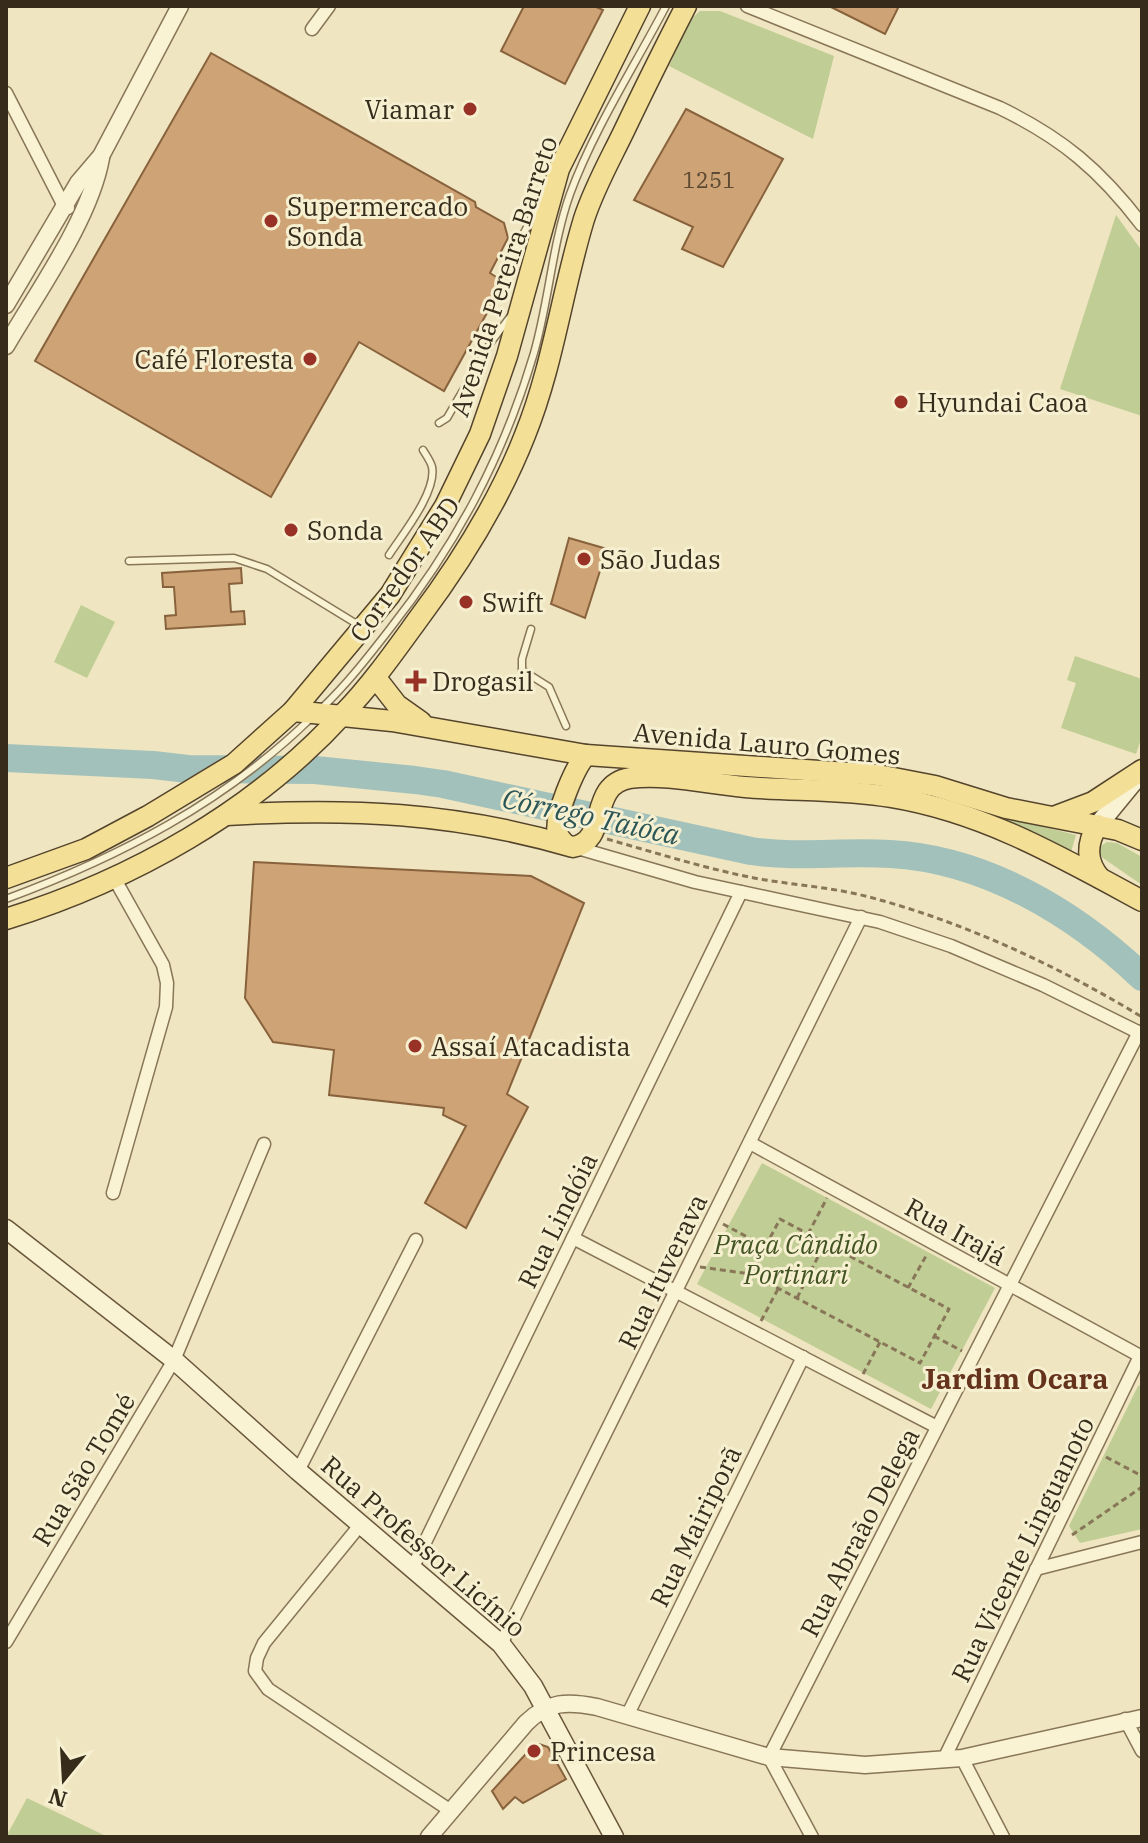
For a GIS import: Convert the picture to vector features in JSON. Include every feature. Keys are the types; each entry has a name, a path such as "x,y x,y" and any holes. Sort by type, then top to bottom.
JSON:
{"main road":[{"name":"Avenida Pereira Barreto","path":"6,878 86,849 219,784 270,744 293,711 390,595 460,477 494,398 559,169 640,6"},
{"path":"6,919 69,896 158,855 226,815 299,756 342,716 376,678 455,568 502,487 540,397 589,205 686,6"},
{"name":"Avenida Lauro Gomes","path":"376,678 404,712 431,727"},
{"name":"Avenida Lauro Gomes","path":"293,711 431,727 586,755 878,775 912,781 1006,808 1098,825 1142,840"},
{"path":"569,846 558,834 559,818 577,765 586,755"},
{"path":"1052,817 1093,802 1142,770"},
{"path":"1100,878 1091,866 1090,840 1098,825 1142,770"},
{"name":"Avenida Lauro Gomes","path":"593,831 607,791 618,782 643,777 893,797 982,821 1027,840 1142,901"},
{"path":"226,815 317,810 408,814 481,825 569,846 585,843 593,831"},
{"name":"Rua Professor Licínio","path":"6,1229 174,1360 298,1471 501,1644 521,1668 614,1837"}],"street":[{"path":"6,305 78,183 101,156 180,6"},
{"path":"312,29 329,6"},
{"path":"752,7 1000,108 1039,128 1079,155 1122,199 1142,225"},
{"path":"6,93 64,206 82,214"},
{"path":"6,346 82,214 94,188 101,156"},
{"path":"593,831 600,848 630,864"},
{"path":"569,846 741,892 861,917 951,946 1043,985 1141,1033"},
{"path":"113,876 163,965 167,983 166,1007 113,1193"},
{"name":"Rua Lindóia","path":"413,1567 741,892"},
{"name":"Rua Ituverava","path":"501,1644 861,917"},
{"name":"Rua Abraão Delega","path":"769,1757 1141,1033"},
{"name":"Rua Irajá","path":"750,1143 1141,1356"},
{"name":"Rua São Tomé","path":"6,1642 10,1627 174,1360 264,1144"},
{"path":"573,1238 937,1427"},
{"path":"298,1471 416,1240"},
{"name":"Rua Vicente Linguanoto","path":"943,1761 1141,1356"},
{"name":"Rua Mairiporã","path":"628,1714 803,1357"},
{"path":"361,1524 264,1643 255,1671 268,1689 451,1811"},
{"path":"1036,1569 1142,1542"},
{"path":"429,1837 526,1723 555,1703 571,1702 628,1714 769,1757 865,1765 962,1758 1133,1718 1142,1751"},
{"path":"769,1757 812,1837"},
{"path":"962,1758 1003,1837"}],"lane":[{"name":"Corredor ABD","path":"270,744 317,713 358,670 413,600 459,531 481,490 504,442 535,351 563,219 579,172 666,6"},
{"path":"505,268 559,169"},
{"path":"439,423 447,418 491,342 522,302"},
{"path":"389,555 417,514 431,482 432,467 423,450"},
{"path":"129,561 234,558 267,569 363,628"},
{"path":"531,629 522,670 549,687 566,726"},
{"path":"6,899 67,877 134,845 219,784"}],"path":[{"path":"808,1234 832,1188"},
{"path":"712,1219 766,1247"},
{"path":"689,1265 751,1274 920,1363 949,1309 780,1219 751,1274"},
{"path":"797,1298 825,1243"},
{"path":"908,1288 933,1243"},
{"path":"755,1333 778,1289"},
{"path":"934,1336 973,1357"},
{"path":"857,1385 880,1342"},
{"path":"1094,1451 1142,1476"},
{"path":"1072,1535 1142,1487"}],"green space":[{"path":"700,11 720,11 834,56 813,139 669,66 690,20"},
{"path":"1116,215 1142,251 1142,416 1060,389"},
{"path":"81,605 115,622 87,678 54,662"},
{"path":"1075,656 1142,679 1142,736 1136,754 1061,728 1076,683 1067,680"},
{"path":"996,815 1076,835 1071,852 1071,851"},
{"path":"1107,842 1117,843 1142,857 1142,885 1103,858 1099,852"},
{"name":"Praça Cândido Portinari","path":"762,1163 995,1288 931,1409 697,1284"},
{"path":"1142,1385 1142,1529 1080,1543 1069,1526 1138,1386"},
{"path":"27,1798 108,1837 6,1837"}],"building":[{"path":"524,6 594,6 603,10 565,84 501,51"},
{"path":"829,6 899,6 885,34"},
{"path":"211,53 475,202 476,207 504,223 508,238 490,273 504,282 444,391 359,342 271,497 35,361"},
{"path":"686,109 783,159 723,267 682,249 693,227 634,200"},
{"path":"569,538 607,549 585,618 551,604"},
{"path":"241,568 242,583 229,584 231,612 244,611 245,624 166,629 165,616 176,615 174,587 163,587 162,573"},
{"name":"Assaí Atacadista","path":"254,862 531,876 584,903 507,1094 528,1107 466,1228 425,1203 466,1126 443,1115 444,1108 329,1095 334,1050 273,1042 245,998"},
{"path":"533,1746 548,1747 566,1779 523,1803 515,1797 503,1809 492,1791"}],"waterway":[{"name":"Córrego Taióca","path":"6,758 188,769 315,770 415,780 751,851 890,854 925,858 960,866 1026,893 1088,931 1142,977"}],"place":[{"name":"Viamar","path":"470,109"},
{"name":"Supermercado Sonda","path":"271,221"},
{"name":"Café Floresta","path":"310,359"},
{"name":"Hyundai Caoa","path":"901,402"},
{"name":"Sonda","path":"291,530"},
{"name":"São Judas","path":"584,559"},
{"name":"Swift","path":"466,602"},
{"name":"Drogasil","path":"416,681"},
{"name":"Assaí Atacadista","path":"415,1046"},
{"name":"Princesa","path":"534,1751"}],"district":[{"name":"Jardim Ocara","path":"1015,1378"}]}
